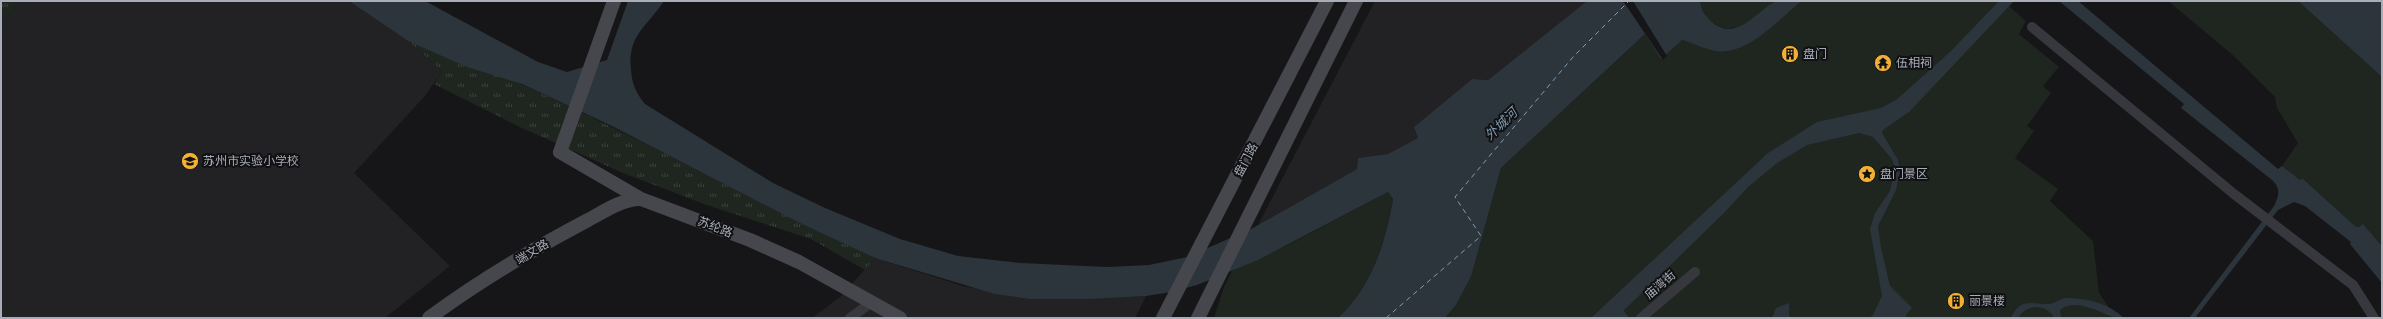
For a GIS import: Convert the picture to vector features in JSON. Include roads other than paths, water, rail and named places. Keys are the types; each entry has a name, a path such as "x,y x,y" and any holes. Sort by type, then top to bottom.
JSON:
{"street":[{"name":"苏纶路","path":"614,1 560,152 641,199 750,240 806,266 900,318"},
{"name":"盘门路","path":"1163,318 1328,1"},
{"path":"1198,318 1212,293 1356,1"},
{"path":"2032,26 2263,218 2353,285 2374,318"},
{"name":"端文路","path":"429,318 489,277 555,238 602,213 634,199 641,199"},
{"name":"庙湾街","path":"1641,318 1695,272"},
{"path":"850,318 872,302 880,318"}],"water":[{"name":"外城河","path":"349,1 425,1 538,62 567,72 607,60 628,1 664,1 640,32 632,48 631,58 633,84 639,96 645,104 773,183 825,208 900,239 958,256 1021,263 1107,267 1149,265 1187,257 1251,229 1357,169 1358,158 1388,154 1418,138 1414,127 1472,79 1488,80 1587,1 1700,1 1702,10 1712,22 1729,29 1745,24 1774,2 1802,1 1762,35 1739,48 1727,51 1715,51 1682,40 1661,59 1645,34 1501,168 1471,277 1456,305 1445,318 1338,318 1350,306 1360,292 1375,264 1390,216 1393,199 1388,192 1258,260 1197,285 1171,292 1146,296 1088,299 1030,299 995,294 875,258 802,224 612,126 522,84 467,67 408,41"},
{"path":"1999,1 2014,1 1909,112 1883,130 1882,133 1898,160 1900,170 1896,190 1878,226 1881,248 1890,286 1912,308 1906,315 1906,318 1869,318 1873,315 1882,296 1870,229 1875,213 1890,191 1895,168 1892,159 1873,137 1859,133 1807,145 1777,163 1748,187 1724,213 1616,318 1591,318 1768,153 1817,122 1881,108 1896,100 1950,52"},
{"path":"2059,1 2078,1 2278,169 2282,166 2300,180 2302,178 2355,226 2359,227 2363,224 2382,246 2382,283 2350,244 2351,242 2305,206 2294,202 2278,210 2195,318 2189,318 2274,206 2278,195 2277,186 2272,180 2181,108 2184,104"},
{"path":"2298,1 2382,1 2382,77"},
{"path":"2065,298 2097,302 2111,308 2124,318 2115,318 2093,309 2079,305 2072,305 2060,310 2061,318 2054,318 2051,313 2036,307 2026,310 2018,318 2011,318 2015,311 2023,304 2050,304"},
{"path":"1789,303 1789,315 1791,318 1772,318 1776,308"}],"waterway":[{"path":"1618,314 1622,318"}],"place":[{"name":"盘门","path":"1790,54"},
{"name":"伍相祠","path":"1883,63"},
{"name":"苏州市实验小学校","path":"190,161"},
{"name":"盘门景区","path":"1867,174"},
{"name":"丽景楼","path":"1956,301"}]}
